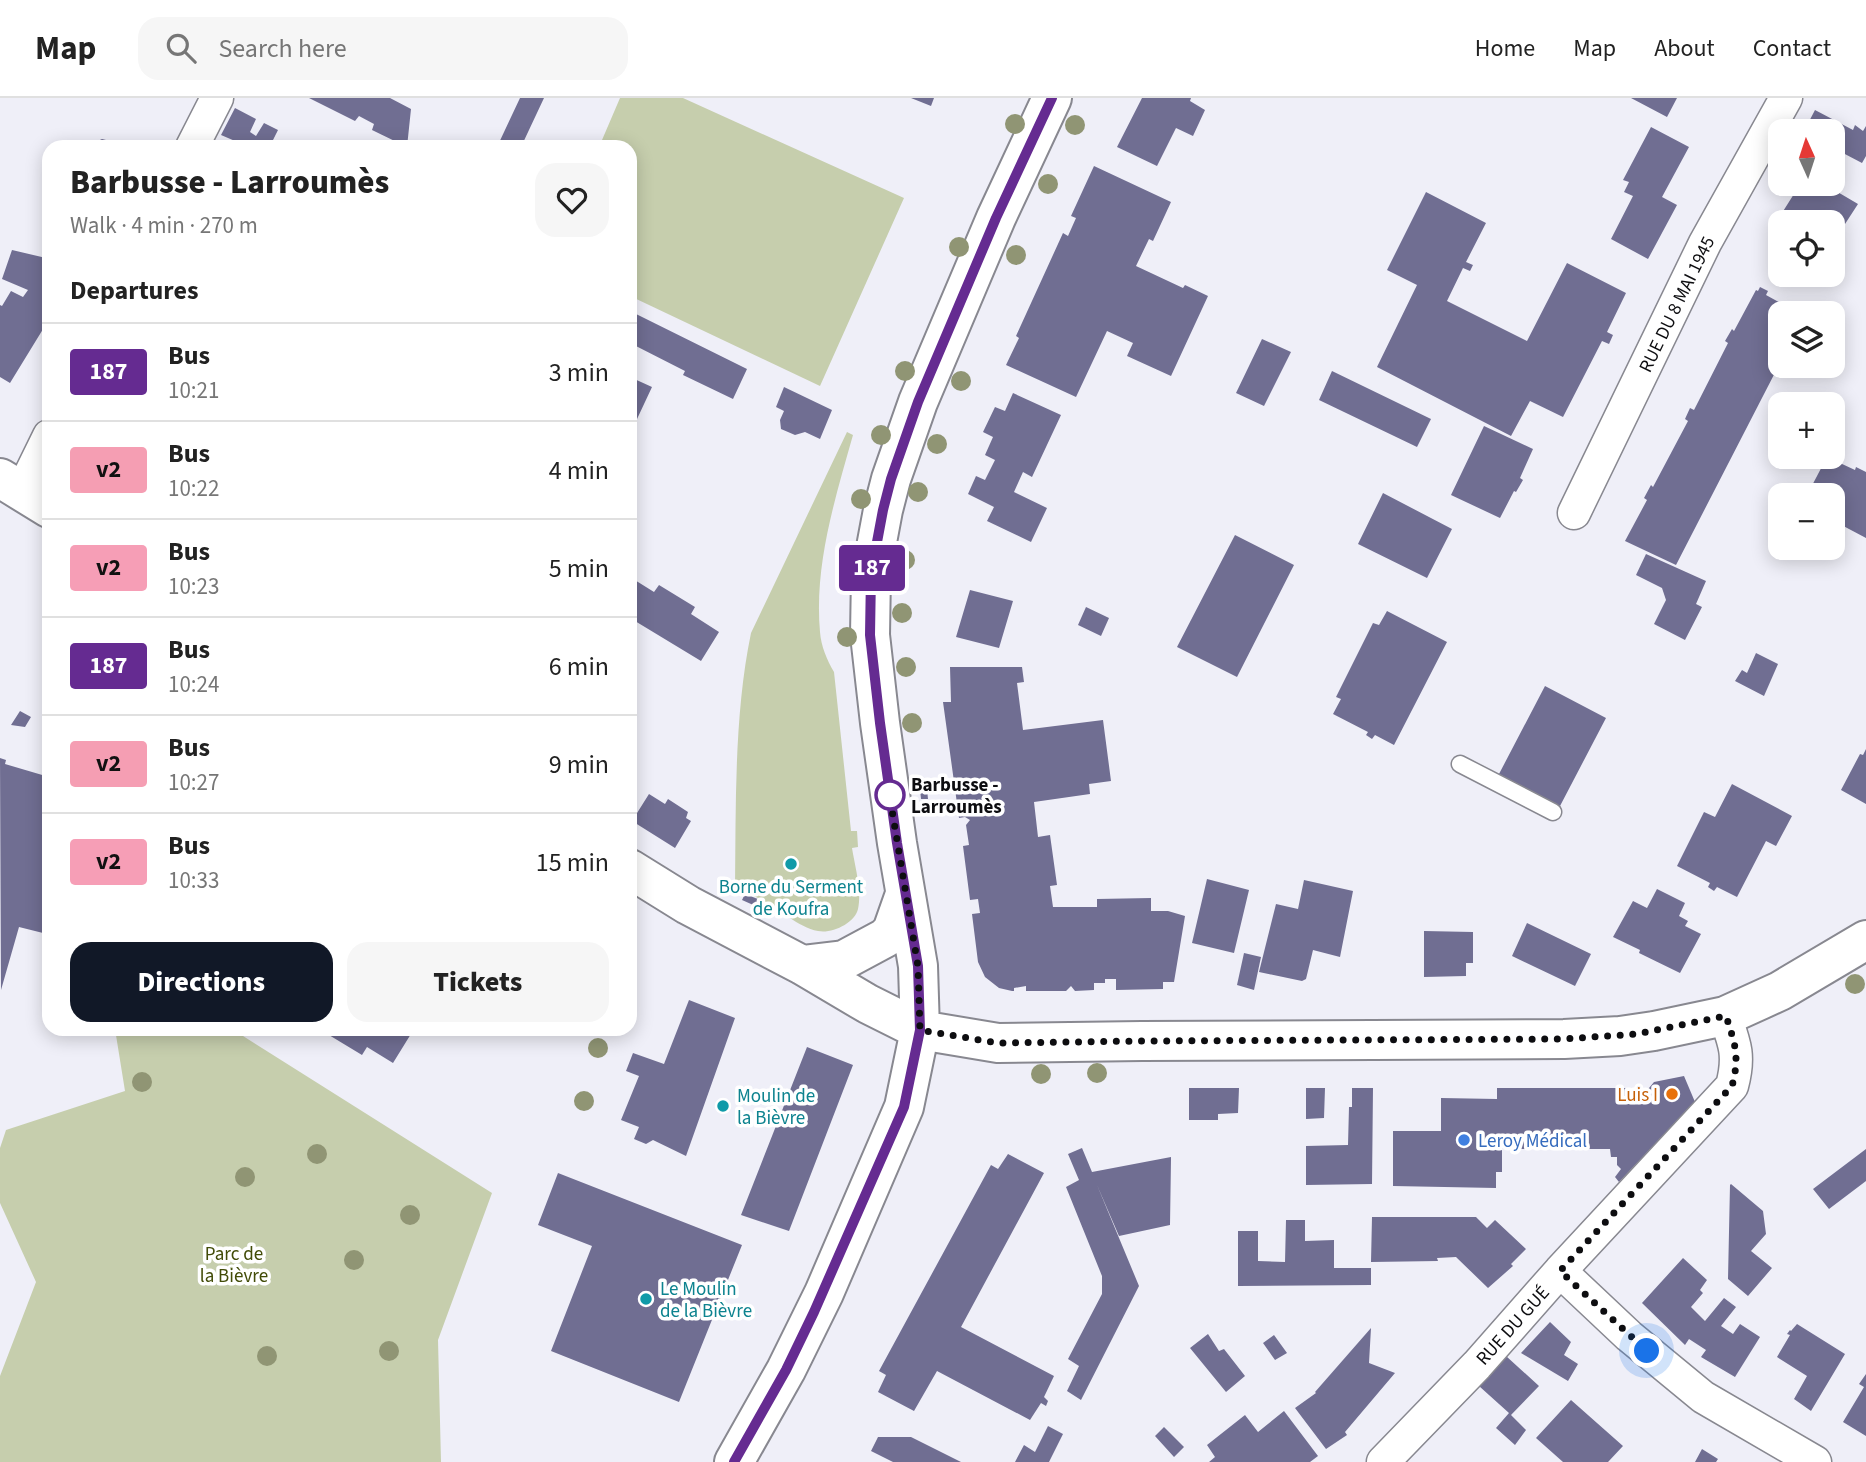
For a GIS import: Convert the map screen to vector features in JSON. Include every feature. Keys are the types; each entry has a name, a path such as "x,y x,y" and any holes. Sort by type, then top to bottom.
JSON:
{"main road":[{"path":"734,1462 792,1359 824,1293 904,1107 920,1030 918,966 881,734 870,635 871,574 878,529 891,479 918,402 996,218 1052,98"},
{"path":"637,873 688,905 920,1030 998,1043 1564,1039 1620,1036 1726,1016 1780,992 1866,940"},
{"path":"802,965 844,960 885,938 892,931 905,894"}],"street":[{"path":"196,140 217,98"},
{"name":"RUE DU 8 MAI 1945","path":"1574,513 1705,243 1786,98"},
{"path":"24,492 42,452"},
{"name":"RUE DU GUÉ","path":"1383,1462 1477,1365 1560,1271 1732,1086 1737,1069 1736,1055 1726,1016"},
{"path":"1560,1271 1629,1336 1703,1397 1815,1462"}],"lane":[{"path":"1460,764 1553,812"}],"green space":[{"path":"620,98 683,98 904,198 820,386 637,299 637,140 602,140"},
{"path":"847,432 853,435 839,483 823,557 819,607 822,642 834,672 851,831 857,831 858,847 852,848 859,902 856,914 848,923 836,929 818,931 803,926 767,903 735,888 737,760 741,696 751,633"},
{"name":"Parc de la Bièvre","path":"116,1036 243,1036 492,1193 438,1340 441,1462 0,1462 0,1376 36,1282 0,1203 0,1148 6,1130 125,1091"}],"building":[{"path":"309,98 390,98 411,109 408,140 393,140 372,130 374,124 359,116 355,121"},
{"path":"520,98 544,98 524,140 500,140"},
{"path":"911,98 934,98 931,106"},
{"path":"1142,98 1191,98 1190,101 1205,110 1193,136 1176,128 1157,166 1117,147"},
{"path":"1631,98 1677,98 1667,117"},
{"path":"235,108 256,119 250,132 256,136 264,123 278,130 273,140 233,140 221,135"},
{"path":"1815,110 1832,119 1810,119"},
{"path":"1855,125 1863,131 1866,126 1866,156 1862,163 1845,154 1845,126 1853,130"},
{"path":"1651,127 1689,147 1662,197 1677,205 1648,259 1611,239 1633,196 1624,192 1629,182 1623,180"},
{"path":"1094,166 1171,202 1153,241 1149,239 1136,266 1183,288 1185,285 1208,296 1171,376 1127,356 1133,343 1107,331 1076,397 1006,365 1019,338 1016,336 1063,233 1068,236 1076,218 1071,216"},
{"path":"1426,192 1486,223 1466,262 1473,265 1470,271 1463,268 1447,301 1527,341 1567,263 1626,293 1607,332 1613,335 1609,344 1602,341 1563,417 1530,401 1511,436 1377,367 1417,285 1387,270"},
{"path":"1793,196 1844,196 1858,204 1845,224 1845,210 1784,210"},
{"path":"12,250 42,257 42,331 10,383 0,377 0,305 2,306 11,291 23,297 28,290 2,279"},
{"path":"1760,287 1768,291 1766,295 1777,301 1768,301 1768,378 1772,378 1676,565 1625,541 1647,500 1644,498 1651,485 1653,487 1688,421 1685,419 1690,408 1694,410 1728,343 1725,341 1732,329 1734,331 1756,290"},
{"path":"637,314 747,369 733,399 683,375 685,371 637,347"},
{"path":"1262,339 1291,352 1264,406 1236,393"},
{"path":"1332,371 1431,419 1417,447 1319,400"},
{"path":"637,380 652,387 637,419"},
{"path":"784,387 832,410 820,439 805,432 795,435 781,429 780,420 784,411 776,407"},
{"path":"1013,393 1061,415 1032,477 1023,472 1014,492 1047,508 1031,542 987,521 994,507 968,494 976,476 985,480 995,460 985,455 993,437 983,432 995,407 1005,411"},
{"path":"1484,426 1533,449 1520,478 1523,480 1500,518 1451,495"},
{"path":"1845,465 1866,472 1866,538 1845,527 1845,483 1813,483 1821,469 1845,469"},
{"path":"1383,493 1452,529 1427,578 1358,544"},
{"path":"1235,535 1294,565 1237,677 1177,647"},
{"path":"1646,554 1706,581 1696,604 1702,607 1685,640 1654,624 1666,600 1662,588 1636,575"},
{"path":"637,581 654,592 659,585 695,607 691,614 719,632 701,661 637,622"},
{"path":"970,590 1013,601 999,648 956,637"},
{"path":"1086,607 1109,618 1101,636 1078,625"},
{"path":"1387,611 1447,642 1394,745 1375,735 1372,739 1366,735 1368,732 1333,714 1341,699 1336,697 1373,623 1379,625"},
{"path":"1756,653 1778,664 1764,696 1735,681 1742,670 1747,673"},
{"path":"950,667 1022,667 1024,682 1017,683 1023,730 1103,720 1111,781 1089,784 1090,794 1034,802 1038,837 1050,835 1057,885 1050,886 1053,907 1097,907 1097,899 1151,898 1151,911 1168,911 1185,916 1174,982 1163,982 1163,989 1116,990 1116,979 1105,979 1105,983 1094,983 1094,990 1075,991 1071,986 1066,991 1026,991 1026,986 1014,988 1012,991 999,988 985,977 978,962 972,914 980,913 978,899 970,900 963,846 969,845 966,825 970,820 959,818 943,702 951,702"},
{"path":"1545,686 1606,718 1560,806 1499,774"},
{"path":"20,711 31,717 25,727 11,725"},
{"path":"1866,749 1866,804 1841,790 1860,754 1863,755"},
{"path":"0,758 6,760 5,764 42,775 42,933 19,927 1,990"},
{"path":"919,779 926,779 928,799 921,799"},
{"path":"1732,784 1792,816 1776,846 1766,841 1737,897 1717,887 1714,891 1708,887 1710,883 1677,866 1704,812 1715,817"},
{"path":"649,794 665,804 668,799 688,812 686,818 691,821 675,848 637,824 637,813"},
{"path":"1207,879 1249,890 1234,953 1192,943"},
{"path":"1304,880 1353,891 1340,957 1313,950 1306,979 1302,981 1259,972 1276,904 1298,909"},
{"path":"1657,889 1685,903 1679,916 1688,921 1685,926 1701,934 1680,973 1613,937 1633,901 1647,908"},
{"path":"745,894 763,901 760,908 742,900"},
{"path":"1527,923 1591,954 1575,986 1512,956"},
{"path":"1424,931 1473,932 1473,963 1466,963 1466,976 1424,977"},
{"path":"1244,953 1261,957 1254,990 1237,985"},
{"path":"689,1000 735,1018 686,1156 653,1140 646,1144 634,1139 639,1127 621,1120 639,1076 626,1071 633,1053 664,1064"},
{"path":"331,1036 410,1036 393,1063 367,1047 362,1055"},
{"path":"807,1047 853,1065 789,1231 741,1215"},
{"path":"1684,1076 1695,1102 1619,1182 1615,1177 1621,1169 1617,1165 1617,1157 1611,1157 1610,1149 1502,1149 1502,1172 1496,1172 1496,1188 1393,1186 1393,1131 1441,1131 1441,1098 1497,1099 1497,1088 1649,1088 1654,1082"},
{"path":"1189,1088 1239,1088 1238,1113 1218,1114 1218,1120 1189,1120"},
{"path":"1306,1088 1325,1088 1324,1118 1306,1119"},
{"path":"1352,1088 1373,1088 1372,1184 1306,1185 1306,1146 1348,1145"},
{"path":"1082,1148 1092,1172 1171,1159 1170,1225 1119,1236 1097,1185 1139,1286 1081,1400 1067,1391 1079,1366 1068,1359 1102,1294 1102,1276 1066,1187 1079,1180 1068,1154"},
{"path":"1866,1149 1866,1181 1829,1209 1813,1189"},
{"path":"1008,1154 1044,1173 961,1327 1054,1376 1044,1397 1048,1401 1046,1406 1041,1403 1030,1420 937,1371 914,1411 878,1392 886,1375 879,1371 991,1165 998,1169"},
{"name":"Le Moulin de la Bièvre","path":"558,1173 742,1245 679,1402 551,1351 592,1246 538,1225"},
{"path":"1731,1184 1763,1211 1766,1234 1751,1251 1772,1268 1748,1296 1728,1279"},
{"path":"1372,1217 1476,1217 1487,1228 1495,1220 1526,1249 1511,1264 1513,1266 1488,1288 1456,1257 1437,1258 1438,1261 1371,1262"},
{"path":"1286,1220 1305,1220 1305,1241 1334,1240 1334,1268 1371,1268 1371,1285 1238,1286 1238,1231 1258,1231 1258,1261 1285,1262"},
{"path":"1683,1258 1707,1280 1700,1290 1703,1293 1691,1307 1705,1321 1724,1298 1736,1307 1721,1326 1733,1334 1740,1324 1760,1337 1735,1377 1701,1357 1706,1350 1689,1339 1685,1345 1642,1303"},
{"path":"1550,1322 1571,1342 1564,1355 1578,1364 1568,1381 1521,1353"},
{"path":"1797,1324 1845,1354 1811,1411 1794,1399 1807,1376 1777,1357 1790,1335 1787,1334"},
{"path":"1371,1328 1369,1363 1395,1373 1345,1432 1347,1435 1326,1449 1295,1408 1316,1393"},
{"path":"1208,1334 1219,1351 1224,1349 1245,1376 1226,1392 1190,1348"},
{"path":"1274,1335 1287,1353 1275,1360 1263,1343"},
{"path":"1506,1356 1539,1386 1511,1415 1526,1430 1515,1445 1496,1428 1509,1413 1479,1386"},
{"path":"1866,1374 1866,1436 1843,1422 1864,1387 1859,1384"},
{"path":"1571,1400 1623,1446 1608,1462 1563,1462 1536,1438"},
{"path":"1284,1411 1318,1456 1310,1462 1209,1462 1215,1457 1207,1445 1245,1415 1258,1432"},
{"path":"1048,1426 1063,1434 1049,1462 1015,1462 1024,1445 1035,1452"},
{"path":"1164,1427 1184,1447 1174,1457 1155,1436"},
{"path":"878,1437 911,1437 961,1462 893,1462 871,1451"},
{"path":"1702,1449 1718,1459 1716,1462 1695,1462"}],"bus line":[{"name":"187","path":"734,1462 786,1370 824,1293 904,1107 920,1030 918,966 880,723 870,635 871,574 878,529 891,479 918,402 996,218 1052,98"}],"place":[{"name":"Barbusse - Larroumès","path":"890,795"},
{"name":"Borne du Serment de Koufra","path":"791,864"},
{"name":"Luis I","path":"1672,1094"},
{"name":"Moulin de la Bièvre","path":"723,1106"},
{"name":"Leroy Médical","path":"1464,1140"},
{"name":"Le Moulin de la Bièvre","path":"646,1299"}],"route":[{"path":"890,795 889,792 918,966 920,1030 998,1043 1564,1039 1637,1034 1726,1016 1736,1055 1737,1069 1732,1086 1560,1271 1647,1351"}]}
